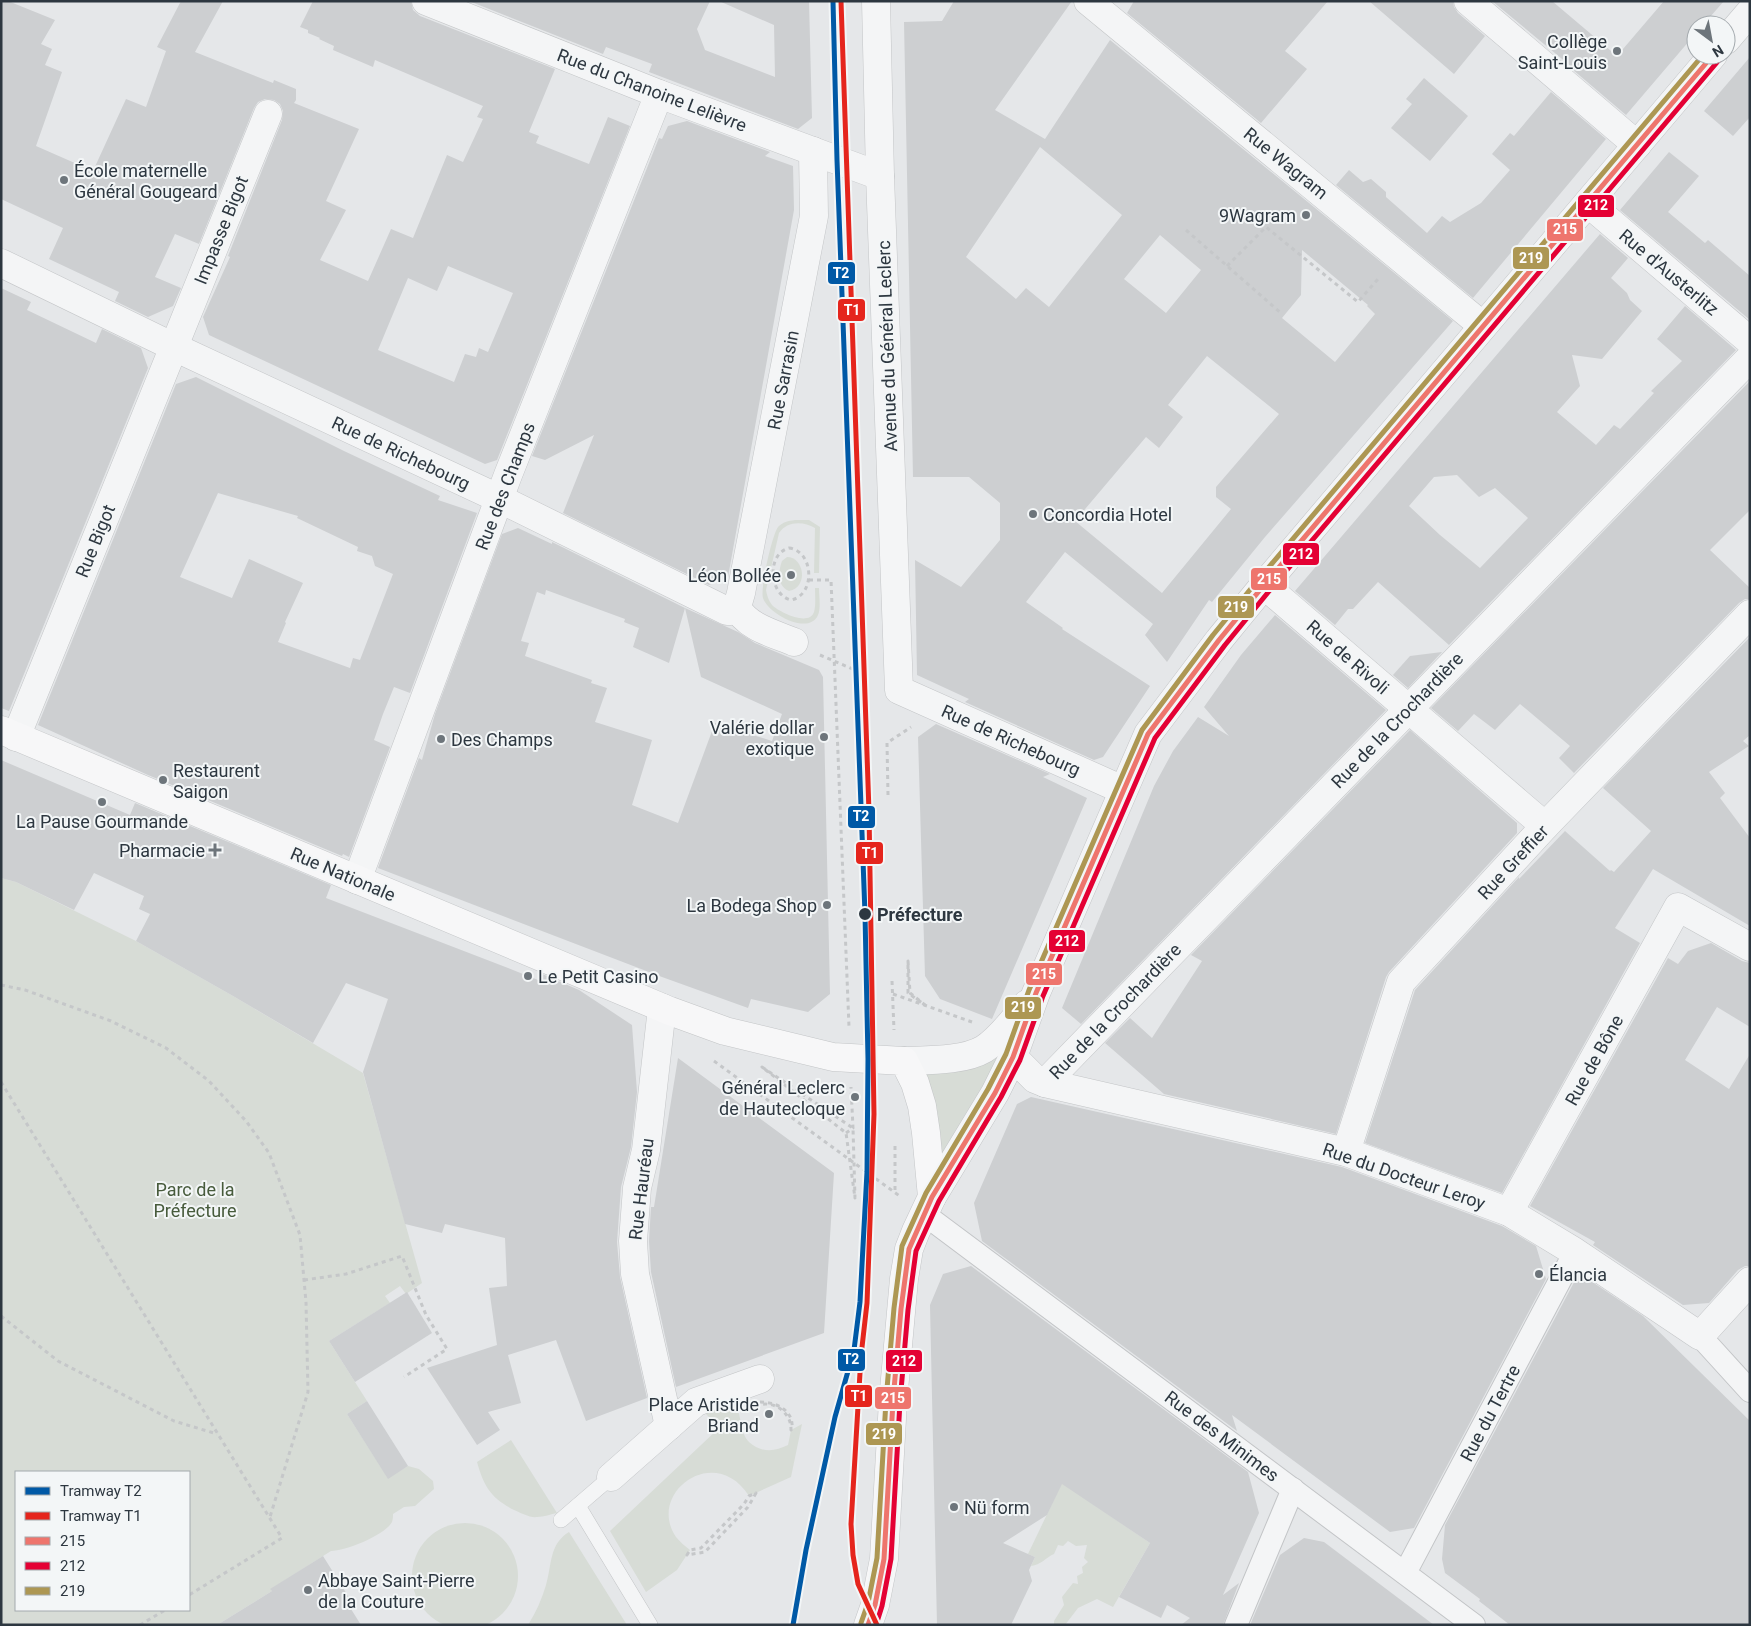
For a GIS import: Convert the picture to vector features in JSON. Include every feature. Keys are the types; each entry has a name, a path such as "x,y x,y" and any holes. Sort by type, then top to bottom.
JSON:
{"main road":[{"name":"Rue Nationale","path":"8,733 673,1012 725,1031 833,1056 899,1050"},
{"path":"868,1625 884,1559 893,1401 901,1309 910,1249 928,1205 926,1133 922,1106 915,1082 899,1050"}],"street":[{"name":"Rue du Chanoine Lelièvre","path":"426,1 659,94 880,176"},
{"name":"Avenue du Général Leclerc","path":"876,1 880,176 900,690"},
{"name":"Rue Wagram","path":"1088,1 1483,326"},
{"path":"1468,1 1637,145"},
{"path":"1736,28 1750,12"},
{"path":"928,1205 995,1092 1013,1057 1015,1028 1036,993 1148,734 1218,640 1705,65"},
{"name":"Rue des Champs","path":"357,880 500,499 659,94"},
{"name":"Impasse Bigot","path":"174,347 268,114"},
{"name":"Rue Sarrasin","path":"737,607 814,216 813,151"},
{"name":"Rue d'Austerlitz","path":"1588,203 1750,341"},
{"name":"Rue de Richebourg","path":"1,263 174,347 500,499 727,611 737,607"},
{"name":"Rue Bigot","path":"8,733 174,347"},
{"name":"Rue de la Crochardière","path":"1045,1083 1750,358"},
{"name":"Rue de Rivoli","path":"1264,585 1546,826"},
{"path":"737,607 740,615 752,624 794,642"},
{"name":"Rue Greffier","path":"1346,1152 1401,982 1546,826 1750,614"},
{"name":"Rue de Richebourg","path":"900,690 1123,790"},
{"name":"Rue de Bône","path":"1509,1212 1678,907 1750,948"},
{"name":"Rue Hauréau","path":"669,1426 635,1274 633,1240 637,1188 673,1012"},
{"path":"899,1050 944,1059 972,1054 1015,1028"},
{"name":"Rue du Docteur Leroy","path":"1013,1057 1035,1079 1045,1083 1346,1152 1509,1212 1575,1252 1700,1336 1750,1391"},
{"name":"Rue des Minimes","path":"928,1205 969,1247 1474,1625"},
{"name":"Rue du Tertre","path":"1405,1573 1575,1252"},
{"path":"1700,1336 1750,1281"},
{"path":"610,1477 696,1402 760,1379"},
{"path":"1236,1625 1293,1490"}],"lane":[{"path":"561,1520 610,1477"},
{"path":"578,1506 650,1625"}],"path":[{"path":"1228,266 1266,227 1358,302 1398,256"},
{"path":"1186,230 1282,314"},
{"path":"786,549 796,550 805,560 809,580 802,596 791,600 783,597 778,592 773,577 777,555 786,549"},
{"path":"809,580 831,580 849,1033"},
{"path":"887,743 888,796"},
{"path":"909,993 908,961 909,993"},
{"path":"892,981 899,1050"},
{"path":"1,985 25,990 110,1021 166,1048 209,1081 246,1121 269,1153 300,1235 304,1280 308,1392 270,1517"},
{"path":"909,993 925,1005"},
{"path":"893,994 975,1023"},
{"path":"713,1060 901,1197"},
{"path":"851,1084 855,1198 848,1159 846,1133 762,1067 852,1128"},
{"path":"1,1082 282,1538 190,1594"},
{"path":"846,1133 852,1128"},
{"path":"304,1280 346,1274 402,1256 426,1316 447,1349 404,1376"},
{"path":"1,1316 58,1361 174,1421 218,1434"},
{"path":"746,1505 704,1552 687,1555 690,1550 701,1548 746,1505"},
{"path":"701,1548 704,1552"},
{"path":"140,1625 163,1611"}],"green space":[{"path":"809,520 820,527 819,573 814,573 815,528 800,523 791,524 779,533 766,590 772,605 776,608 794,617 806,618 814,612 815,588 819,588 820,605 818,615 813,621 806,623 798,623 780,616 766,604 763,598 765,574 778,527 788,521"},
{"path":"787,557 793,558 797,562 802,573 800,584 789,591 780,582 782,561"},
{"name":"Parc de la Préfecture","path":"1,878 16,882 136,941 363,1073 422,1283 406,1294 400,1286 385,1296 390,1303 329,1341 367,1401 347,1414 388,1478 408,1466 419,1469 433,1481 434,1489 415,1506 404,1507 393,1514 392,1522 382,1532 355,1545 331,1551 217,1625 1,1625"},
{"path":"1009,1042 941,1159 935,1104 923,1072"},
{"path":"733,1401 737,1408 744,1435 753,1445 761,1449 775,1450 788,1445 791,1430 802,1424 791,1477 749,1496 735,1480 719,1473 703,1474 688,1480 677,1490 670,1504 669,1520 676,1537 690,1550 677,1570 646,1592 610,1531 719,1428 706,1414"},
{"path":"511,1440 557,1513 531,1517 506,1506 489,1491 477,1462"},
{"path":"1062,1483 1150,1543 1113,1607 1097,1599 1078,1608 1065,1625 1054,1625 1054,1621 1064,1605 1062,1597 1073,1583 1078,1584 1077,1576 1083,1573 1082,1567 1088,1562 1084,1558 1087,1545 1076,1546 1068,1541 1063,1546 1058,1545 1054,1554 1031,1566 1035,1557 1028,1554"},
{"path":"455,1524 475,1524 495,1532 509,1546 517,1566 517,1586 509,1606 495,1620 478,1627 452,1627 435,1620 421,1606 413,1586 413,1566 421,1546 435,1532"},
{"path":"569,1532 627,1625 528,1625 543,1595 555,1549"}],"building":[{"path":"1,1 8,1 55,20 41,44 52,49 45,65 62,72 36,146 93,171 126,99 146,107 166,51 157,47 181,1 223,1 195,52 273,83 274,80 296,89 296,100 294,103 359,129 326,201 346,210 320,260 368,281 391,229 413,238 447,155 463,162 483,119 477,117 483,106 375,60 373,67 333,50 334,46 300,27 313,1 411,1 413,10 420,16 555,69 529,132 539,136 536,143 589,164 608,117 630,126 497,460 485,464 209,335 203,317 230,257 228,256 282,120 283,111 280,104 274,100 265,99 258,102 254,108 199,244 175,234 155,277 181,288 173,306 148,317 115,301 119,292 49,259 63,228 1,199","holes":["448,266 513,293 488,352 479,348 476,357 465,354 454,382 378,350 408,278 437,291"]},
{"path":"469,1 710,1 697,29 705,50 775,77 774,25 719,1 809,1 812,118 798,129 649,72 652,64 606,47 603,54"},
{"path":"954,1 1072,1 995,110 1045,139 1110,40 1453,321 1265,537 1212,602 1209,600 1167,662 1145,635 1153,624 1065,552 1026,602 1062,629 1150,686 1103,757 1094,760 965,702 969,699 917,675 915,560 961,587 1000,540 1000,503 969,477 913,477 904,22 942,21","holes":["1040,147 1122,215 1049,307 1026,288 1016,299 966,257","1160,235 1201,270 1166,313 1124,279","1302,250 1368,305 1375,314 1335,362 1282,318 1301,295","1207,356 1279,414 1216,487 1216,497 1231,509 1162,593 1075,521 1146,437 1159,448 1183,417 1168,405"]},
{"path":"1134,1 1328,1 1285,51 1307,69 1261,123 1127,13"},
{"path":"1369,1 1453,1 1458,13 1485,36 1454,74"},
{"name":"Collège Saint-Louis","path":"1492,1 1552,1 1617,56 1664,1 1724,1 1712,15 1686,15 1686,45 1626,115"},
{"path":"1750,57 1750,117 1733,136 1704,111"},
{"path":"1424,78 1468,116 1430,161 1391,128 1412,104 1406,99"},
{"path":"1551,92 1606,139 1473,298 1336,185 1349,170 1363,182 1371,179 1386,192 1386,197 1427,233 1442,216 1450,222 1481,203 1510,170 1492,154 1510,133 1514,136"},
{"path":"687,121 770,152 765,156 793,166 794,210 728,577 709,585 563,513 594,435 545,460 532,456 659,138 662,139 668,126"},
{"path":"1669,152 1699,176 1668,212 1705,243 1708,240 1750,276 1750,320 1620,210"},
{"path":"1600,234 1628,258 1611,278 1642,311 1602,359 1572,355 1580,386 1557,412 1596,445 1614,425 1620,429 1654,393 1651,391 1682,361 1657,339 1685,306 1736,350 1449,645 1378,582 1353,609 1348,609 1335,625 1295,591","holes":["1457,475 1479,497 1495,488 1528,518 1480,568 1409,506 1434,477"]},
{"path":"1,288 31,302 27,310 96,343 102,329 141,348 148,368 9,711 1,708"},
{"path":"196,377 344,451 440,496 438,500 477,513 410,693 394,687 383,714 374,740 390,747 349,857 343,854 342,856 148,775 38,725 176,384","holes":["218,493 298,516 297,518 358,547 357,551 372,556 375,566 393,574 360,660 353,658 350,668 278,642 303,583 249,559 232,598 180,577"]},
{"path":"1750,381 1750,510 1710,550 1750,588 1750,599 1745,599 1739,603 1574,773 1559,758 1570,746 1520,704 1495,730 1474,714 1458,731 1431,708"},
{"path":"518,528 552,544 552,542 738,632 755,643 819,670 823,677 830,994 808,1012 751,999 748,1008 378,868 419,758 422,760 435,714 502,534","holes":["546,590 625,619 624,622 639,628 633,647 669,663 685,608 701,677 782,714 772,741 715,723 678,823 632,805 652,740 595,722 607,688 591,683 592,680 525,656 529,643 521,641 537,592 545,595"]},
{"path":"1275,615 1386,710 1081,1024 1062,1008 1154,786 1173,751 1198,717 1229,736 1204,707 1241,655"},
{"path":"1750,637 1750,735 1743,741 1749,746 1709,772 1725,793 1720,798 1750,838 1750,926 1653,869 1615,928 1640,943 1502,1193 1365,1143 1415,990 1519,877 1519,879 1565,831 1610,871 1614,872 1651,831 1603,788"},
{"path":"1442,652 1408,688 1393,675 1410,656"},
{"path":"936,724 1050,774 1043,777 1087,798 992,1019 940,999 925,976 918,737"},
{"path":"1410,730 1517,823 1517,833 1389,972 1336,1134 1164,1094 1105,1043 1130,1018 1152,1038 1202,961 1191,955"},
{"path":"1,760 130,815 135,803 331,885 326,898 538,980 540,973 579,990 632,1025 637,1092 631,1147 621,1187 617,1242 620,1277 647,1398 586,1421 556,1340 508,1355 521,1403 488,1412 500,1430 477,1445 427,1368 497,1345 489,1288 507,1286 505,1238 445,1224 442,1233 405,1224 363,1072 388,999 346,983 313,1043 136,941 150,914 139,909 144,896 94,873 74,910 16,882 1,878"},
{"path":"1711,943 1742,961 1750,963 1750,1027 1717,1007 1685,1060 1729,1089 1750,1054 1750,1266 1745,1266 1738,1270 1709,1303 1683,1305 1593,1245 1595,1242 1530,1206 1668,958 1678,964 1688,951"},
{"path":"678,1058 834,1173 824,1333 676,1387 651,1272 649,1241 651,1207 654,1207"},
{"path":"1031,1097 1342,1167 1502,1226 1536,1246 1546,1279 1414,1528 1390,1532 1232,1415 1237,1431 982,1241 974,1203 1017,1104"},
{"path":"971,1266 1248,1472 1259,1513 1223,1595 1239,1583 1223,1625 1181,1625 1190,1618 1167,1605 1161,1618 1119,1597 1150,1543 1062,1484 1047,1515 1003,1543 1035,1557 1029,1570 1032,1581 1011,1625 937,1625 930,1305 943,1274"},
{"path":"1579,1273 1643,1316 1750,1421 1750,1625 1510,1625 1479,1601 1480,1599 1445,1573 1442,1559 1445,1525"},
{"path":"407,1292 432,1333 355,1382 329,1341"},
{"path":"367,1401 408,1466 388,1479 347,1414"},
{"path":"1304,1538 1324,1542 1434,1625 1250,1625 1280,1555"},
{"name":"Abbaye Saint-Pierre de la Couture","path":"323,1556 350,1599 346,1601 361,1625 217,1625 272,1591 270,1589"}],"tram line":[{"name":"T2","path":"793,1625 806,1550 835,1417 854,1350 860,1302 867,1172 868,1059 865,914 837,160 833,1"},
{"name":"T1","path":"841,1 869,812 874,1114 867,1303 861,1356 851,1524 853,1555 858,1584 877,1625"}],"transit line":[{"name":"219","path":"861,1623 868,1603 877,1558 886,1400 894,1308 902,1246 926,1193 988,1089 1006,1054 1029,990 1142,730 1213,635 1258,580 1695,65"},
{"name":"215","path":"868,1625 875,1605 884,1559 893,1401 901,1309 909,1249 932,1197 995,1093 1013,1057 1036,993 1148,734 1219,640 1264,585 1705,65"},
{"name":"212","path":"876,1625 882,1606 891,1559 900,1402 908,1310 916,1251 939,1201 1001,1097 1020,1060 1043,996 1155,738 1225,645 1270,590 1715,65"}],"place":[{"name":"Collège Saint-Louis","path":"1617,51"},
{"name":"École maternelle Général Gougeard","path":"64,180"},
{"name":"9Wagram","path":"1306,215"},
{"name":"Concordia Hotel","path":"1033,514"},
{"name":"Léon Bollée","path":"791,575"},
{"name":"Valérie dollar exotique","path":"824,737"},
{"name":"Des Champs","path":"441,739"},
{"name":"Restaurent Saigon","path":"163,780"},
{"name":"La Pause Gourmande","path":"102,802"},
{"name":"Pharmacie","path":"215,850"},
{"name":"La Bodega Shop","path":"827,905"},
{"name":"Préfecture","path":"865,914"},
{"name":"Le Petit Casino","path":"528,976"},
{"name":"Général Leclerc de Hautecloque","path":"855,1097"},
{"name":"Élancia","path":"1539,1274"},
{"name":"Place Aristide Briand","path":"769,1414"},
{"name":"Nü form","path":"954,1507"},
{"name":"Abbaye Saint-Pierre de la Couture","path":"308,1590"}]}
